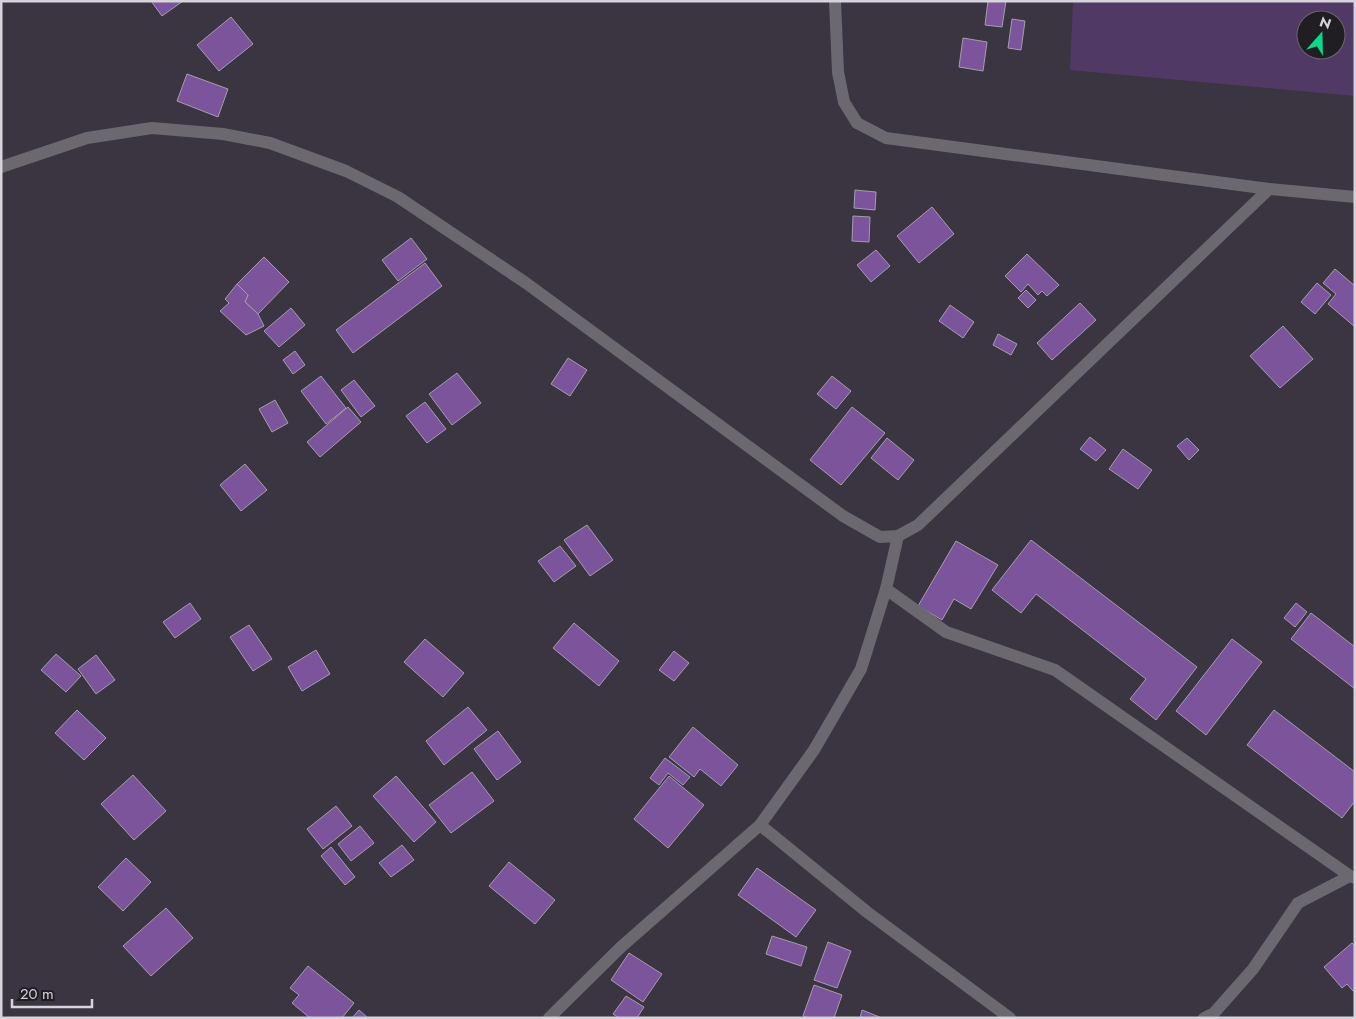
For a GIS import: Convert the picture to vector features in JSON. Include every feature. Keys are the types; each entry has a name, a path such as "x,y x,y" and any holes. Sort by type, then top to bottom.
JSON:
{"street":[{"path":"836,1 838,72 844,102 857,123 886,138 1269,189 1355,197"},
{"path":"1,167 87,138 152,128 223,134 270,144 346,171 398,197 526,283 843,516 880,537 898,536 918,525 1269,189"},
{"path":"549,1018 620,947 760,825 814,750 861,668 886,589 898,536"},
{"path":"886,589 946,632 1055,670 1352,877 1298,903 1253,969 1214,1013 1204,1018"},
{"path":"760,825 868,912 1010,1018"}],"shaded area":[{"path":"1073,1 1355,1 1355,96 1070,70"}],"building":[{"path":"151,1 183,1 162,16"},
{"path":"988,1 1006,1 1002,27 985,25"},
{"path":"231,17 253,44 219,71 197,45"},
{"path":"1012,19 1025,21 1021,50 1008,48"},
{"path":"963,38 987,42 983,71 959,67"},
{"path":"187,74 228,89 218,117 177,101"},
{"path":"855,190 876,192 875,210 854,208"},
{"path":"932,207 954,234 919,263 897,236"},
{"path":"853,216 870,217 869,242 852,241"},
{"path":"411,238 427,259 398,281 382,260"},
{"path":"876,250 890,266 871,282 857,265"},
{"path":"1027,254 1059,285 1047,296 1042,291 1038,295 1028,284 1021,292 1005,276"},
{"path":"264,257 289,282 258,314 245,302 248,295 237,284"},
{"path":"425,263 442,286 353,353 336,330"},
{"path":"1335,269 1355,286 1355,327 1328,304 1336,294 1323,283"},
{"path":"1317,283 1331,295 1315,314 1301,302"},
{"path":"237,284 248,295 245,302 258,314 264,326 246,335 220,311 229,303 225,299"},
{"path":"1026,290 1036,300 1028,308 1018,298"},
{"path":"1080,303 1096,320 1052,360 1037,343"},
{"path":"950,305 974,322 963,338 939,321"},
{"path":"291,308 305,325 279,347 264,331"},
{"path":"1283,326 1313,359 1280,388 1250,356"},
{"path":"998,334 1017,344 1011,355 993,345"},
{"path":"295,351 305,365 293,374 283,360"},
{"path":"568,358 587,370 570,396 551,384"},
{"path":"457,373 481,403 452,425 429,394"},
{"path":"321,376 346,408 326,424 301,391"},
{"path":"832,376 851,391 836,409 817,394"},
{"path":"354,380 375,406 361,417 341,390"},
{"path":"275,400 288,423 272,432 259,409"},
{"path":"425,402 446,429 427,443 406,416"},
{"path":"348,407 361,422 320,457 307,442"},
{"path":"852,407 885,433 841,485 810,460"},
{"path":"1090,437 1106,450 1096,461 1080,449"},
{"path":"887,438 914,460 898,480 871,458"},
{"path":"1187,438 1199,450 1189,460 1177,446"},
{"path":"1123,449 1152,470 1138,489 1109,469"},
{"path":"245,464 267,490 241,511 220,485"},
{"path":"587,525 613,560 590,576 564,540"},
{"path":"1031,540 1197,667 1156,720 1130,699 1146,679 1036,594 1021,613 992,590"},
{"path":"956,541 998,565 971,609 954,599 942,620 918,606"},
{"path":"560,546 576,566 554,582 538,561"},
{"path":"190,603 201,619 175,638 163,622"},
{"path":"1296,603 1307,612 1295,627 1284,618"},
{"path":"1311,613 1355,647 1355,689 1291,639"},
{"path":"574,623 619,661 599,686 553,648"},
{"path":"249,625 272,659 253,671 230,637"},
{"path":"425,639 464,673 443,697 404,662"},
{"path":"1232,639 1262,662 1206,735 1176,711"},
{"path":"316,650 330,674 302,691 288,667"},
{"path":"674,651 689,663 674,681 659,670"},
{"path":"56,654 81,676 66,692 41,670"},
{"path":"96,655 115,680 96,694 78,669"},
{"path":"468,707 487,730 444,765 426,741"},
{"path":"77,710 106,738 84,760 55,733"},
{"path":"1274,710 1355,772 1355,801 1342,818 1247,745"},
{"path":"693,727 738,765 721,786 700,769 694,777 669,757"},
{"path":"498,731 521,762 497,780 474,749"},
{"path":"665,758 690,777 683,785 668,773 659,785 650,778"},
{"path":"472,772 494,801 451,833 429,805"},
{"path":"133,775 166,811 134,840 101,804"},
{"path":"396,776 436,822 414,842 373,796"},
{"path":"669,776 704,805 668,848 634,819"},
{"path":"336,806 352,826 323,849 307,829"},
{"path":"360,826 374,843 351,861 338,844"},
{"path":"402,845 414,860 391,877 379,863"},
{"path":"331,847 355,877 345,885 321,856"},
{"path":"126,858 151,882 123,911 98,887"},
{"path":"509,862 555,900 535,924 489,886"},
{"path":"757,868 816,910 796,937 738,895"},
{"path":"166,908 193,938 151,976 123,946"},
{"path":"772,936 807,947 801,966 766,954"},
{"path":"828,942 851,951 837,988 814,980"},
{"path":"1352,943 1355,946 1355,990 1353,991 1347,984 1342,988 1324,967"},
{"path":"629,953 662,974 643,1002 611,980"},
{"path":"308,966 354,1003 342,1018 310,1018 292,1003 299,995 290,988"},
{"path":"814,985 842,995 834,1018 808,1018 803,1016"},
{"path":"626,996 644,1007 637,1018 619,1018 613,1014"},
{"path":"359,1010 368,1018 352,1018"},
{"path":"862,1010 882,1018 860,1018"}]}
